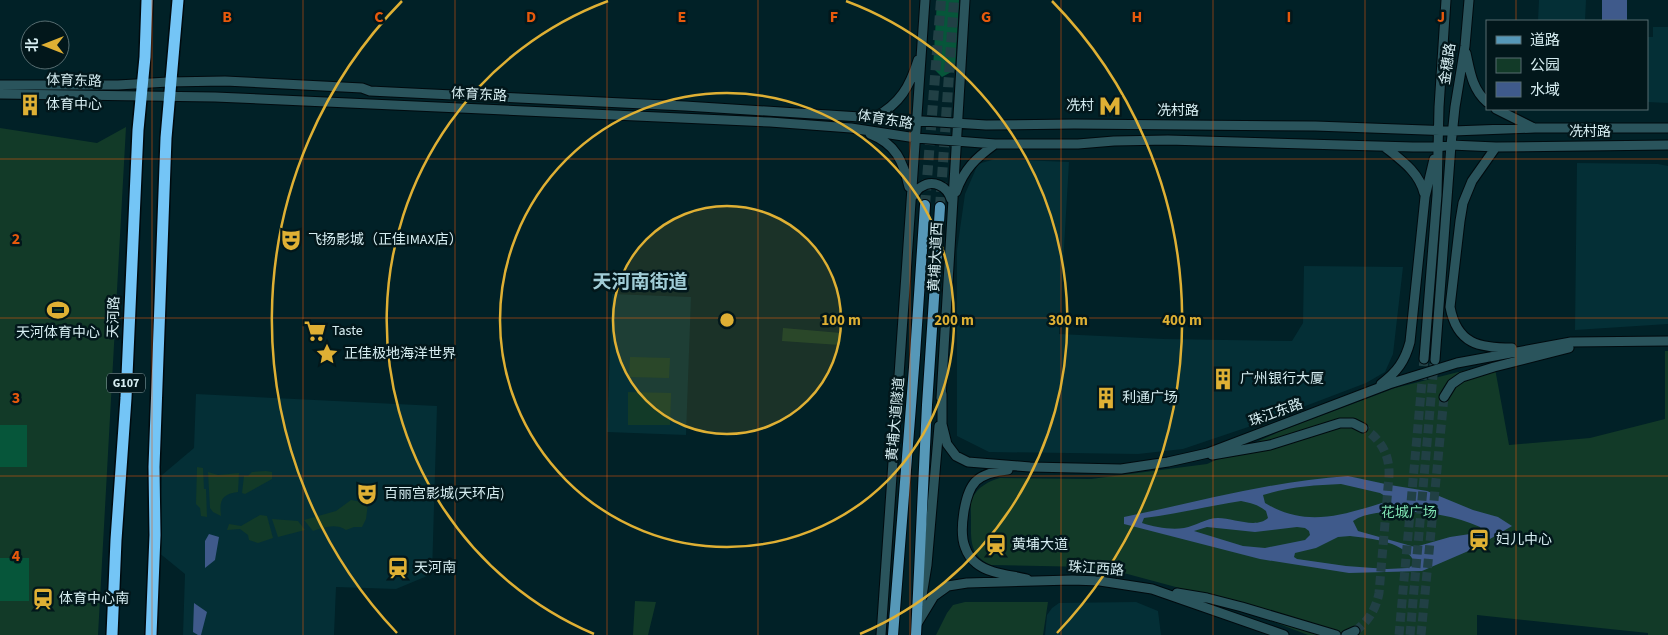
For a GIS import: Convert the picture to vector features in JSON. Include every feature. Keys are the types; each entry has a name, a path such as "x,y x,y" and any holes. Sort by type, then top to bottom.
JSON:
{"highway":[{"name":"天河路","path":"112,635 147,0"},
{"name":"G107","path":"151,635 155,535 154,468 156,406 169,97 178,0"}],"main road":[{"name":"黄埔大道西","path":"881,635 925,0"},
{"name":"黄埔大道西","path":"916,635 927,565 942,394 965,0"},
{"name":"金穗路","path":"1438,147 1446,0"},
{"name":"金穗路","path":"1435,360 1451,146 1465,46 1469,0"},
{"path":"874,118 886,112 908,88 922,45"},
{"path":"1465,46 1473,84 1480,96 1486,101"},
{"name":"体育东路","path":"0,85 100,85 224,81 362,88 370,91 685,106 917,121"},
{"name":"体育东路","path":"0,94 215,97 770,122 851,128 916,138 956,140"},
{"path":"1498,110 1535,128"},
{"name":"冼村路","path":"917,121 986,126 1074,124 1315,126 1453,131 1535,128 1668,128"},
{"path":"851,128 878,137 893,148 903,165 912,197"},
{"path":"956,140 995,144 1078,144 1168,140 1438,147"},
{"path":"952,202 965,172 976,158 995,144"},
{"name":"冼村路","path":"1438,147 1668,145"},
{"path":"1386,147 1408,166 1422,182 1425,197"},
{"path":"1370,392 1398,370 1408,353 1425,197 1438,147"},
{"path":"1424,359 1436,212 1438,147"},
{"path":"1496,147 1472,181 1463,203 1451,293 1450,307 1452,318 1456,327 1465,338 1474,344 1491,348 1534,349"},
{"path":"912,197 920,188 934,184 946,188 952,202"},
{"name":"黄埔大道隧道","path":"893,635 925,205"},
{"name":"黄埔大道隧道","path":"917,624 927,406 940,207"},
{"name":"珠江东路","path":"942,394 944,437 950,450 956,456 968,462 1030,467 1121,468 1168,462 1208,453 1370,392 1457,363 1571,342 1668,341"},
{"path":"1444,397 1452,384 1468,375 1582,345 1611,342"},
{"path":"1168,462 1270,445 1340,423 1353,423 1363,428"},
{"path":"1030,467 990,473 975,482 970,489 964,507 963,540 970,556 981,566 1039,582"},
{"name":"珠江西路","path":"917,624 934,596 948,586 966,583 1072,580 1100,581 1152,589 1284,635"},
{"path":"1152,589 1226,602 1336,635"},
{"path":"1346,635 1355,631"}],"shaded area":[{"path":"1539,0 1586,0 1585,20 1538,20"},
{"path":"1653,27 1668,27 1668,103 1648,102 1648,37 1653,37"},
{"path":"995,159 1069,162 1059,334 1164,339 1292,341 1303,323 1304,266 1403,267 1393,354 1385,372 1366,383 1269,420 1183,449 1138,454 989,452 957,436 957,250 965,194 978,164"},
{"path":"1577,163 1658,164 1668,166 1668,324 1575,330"},
{"path":"612,294 691,297 686,435 607,432"},
{"path":"196,394 437,406 432,574 396,589 336,587 334,635 183,635 185,574 158,552 162,475 194,448"},
{"path":"1136,602 1158,611 1161,635 1045,635 1047,615 1059,603"}],"green space":[{"path":"937,0 959,0 955,70 942,77 933,68"},
{"name":"天河体育中心","path":"126,127 98,635 0,635 0,128 97,143"},
{"path":"783,328 841,333 840,345 782,341"},
{"name":"花城广场","path":"1665,351 1668,351 1668,635 1648,635 1648,633 1477,615 1477,635 1308,635 1198,593 1120,572 1090,567 991,565 979,557 973,546 971,533 972,499 980,488 996,479 1091,479 1207,464 1281,431 1395,388 1494,363 1509,445 1590,438 1665,419"},
{"path":"630,357 670,358 669,378 629,377"},
{"path":"628,392 671,393 670,425 628,425"},
{"path":"0,425 27,425 27,467 0,467"},
{"path":"197,467 203,468 207,517 201,516 200,508 196,504"},
{"path":"208,472 218,475 239,473 238,492 225,496 221,502 221,516 210,508"},
{"path":"252,472 272,472 272,479 245,494 242,493 244,476 248,476"},
{"path":"351,500 368,503 366,519 362,527 346,530 330,526 313,531 304,520 336,511"},
{"path":"260,515 267,516 273,538 258,543 249,540 248,535 240,529 227,530 229,524 241,526"},
{"path":"272,519 298,521 305,530 278,537"},
{"path":"0,558 29,558 29,601 0,601"},
{"path":"635,601 656,602 648,635 633,635"},
{"path":"965,602 1048,602 1043,635 936,635 953,605"}],"water":[{"path":"1602,0 1627,0 1627,20 1602,20"},
{"path":"1348,476 1427,491 1473,510 1498,517 1512,526 1473,549 1422,571 1349,573 1260,559 1124,524 1124,517 1263,487","holes":["1341,484 1380,493 1385,496 1385,502 1325,517 1295,515 1280,511 1265,503 1263,495 1292,488","1241,501 1261,507 1266,511 1268,518 1257,523 1214,518 1179,529 1163,528 1142,523 1144,518","1422,512 1442,515 1471,523 1480,527 1481,530 1415,547 1358,531 1353,521 1370,514","1207,527 1255,532 1297,527 1305,528 1309,531 1310,535 1305,540 1265,548 1243,546 1194,531","1338,537 1368,538 1397,546 1405,551 1415,564 1408,568 1387,569 1346,566 1294,557 1295,553 1316,548"]},
{"path":"209,534 219,537 215,560 205,568 205,541"},
{"path":"194,603 207,612 201,635 193,632"}],"tunnel":[{"path":"925,205 941,0"},
{"path":"940,207 954,0"},
{"path":"1399,635 1424,359"},
{"path":"1410,635 1434,364"},
{"path":"1421,635 1444,397"},
{"path":"1355,631 1371,615 1379,593 1389,476 1388,461 1383,448 1375,437 1363,428"}],"place":[{"name":"体育中心","path":"30,105"},
{"name":"冼村","path":"1110,106"},
{"name":"飞扬影城（正佳IMAX店）","path":"291,240"},
{"name":"天河体育中心","path":"58,310"},
{"name":"Taste","path":"315,331"},
{"name":"正佳极地海洋世界","path":"327,354"},
{"name":"广州银行大厦","path":"1223,379"},
{"name":"利通广场","path":"1106,398"},
{"name":"百丽宫影城(天环店)","path":"367,494"},
{"name":"妇儿中心","path":"1479,540"},
{"name":"黄埔大道","path":"996,545"},
{"name":"天河南","path":"398,568"},
{"name":"体育中心南","path":"43,599"}],"district":[{"name":"天河南街道","path":"640,282"}]}
